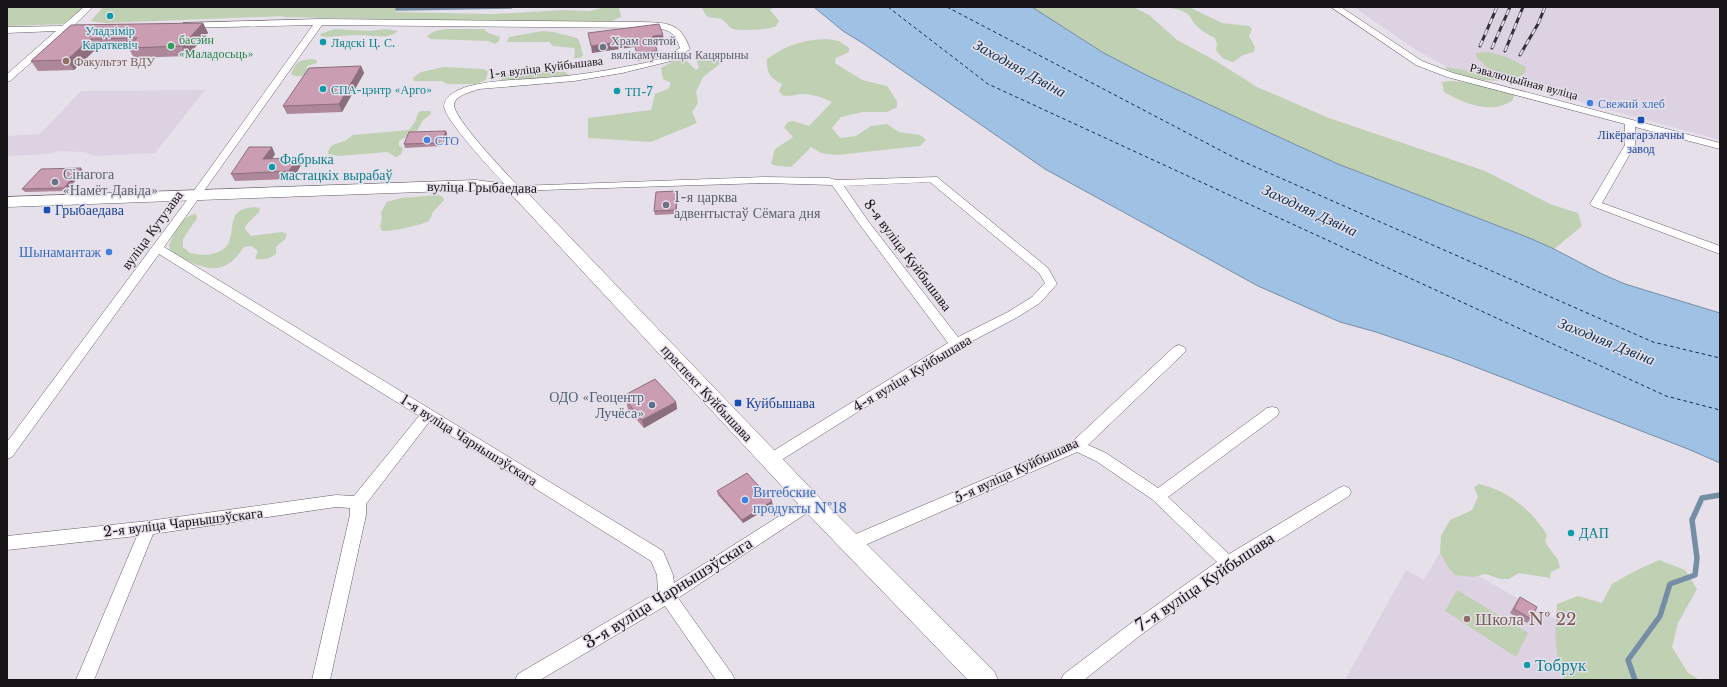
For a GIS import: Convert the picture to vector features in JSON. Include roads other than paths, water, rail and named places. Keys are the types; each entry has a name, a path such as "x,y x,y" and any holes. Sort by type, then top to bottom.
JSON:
{"street":[{"path":"7,79 89,7"},
{"name":"Рэвалюцыйная вуліца","path":"1336,7 1408,56 1431,68 1485,85 1720,146"},
{"path":"173,26 319,22"},
{"name":"1-я вуліца Куйбышава","path":"319,22 657,26 673,29 679,35 685,49 676,56 657,62 608,72 543,81 507,83 471,88 455,95"},
{"name":"вуліца Кутузава","path":"7,453 158,248 319,22"},
{"path":"7,30 96,28"},
{"name":"праспект Куйбышава","path":"455,95 449,102 449,109 460,126 515,189 850,544 986,680"},
{"path":"1630,123 1630,145 1596,204 1720,250"},
{"name":"вуліца Грыбаедава","path":"7,202 476,185 515,189 765,180 829,181 836,183 933,179 1044,271 1051,284"},
{"name":"8-я вуліца Куйбышава","path":"836,183 864,223 956,344"},
{"name":"1-я вуліца Чарнышэўскага","path":"158,248 426,415 657,556 665,575 667,596 726,680"},
{"name":"4-я вуліца Куйбышава","path":"770,460 956,344 1012,315 1036,300 1051,284"},
{"name":"5-я вуліца Куйбышава","path":"850,544 1077,446 1180,350"},
{"path":"1158,496 1272,412"},
{"path":"321,680 358,516 358,502 426,415"},
{"path":"1077,446 1100,456 1158,496 1228,563"},
{"name":"7-я вуліца Куйбышава","path":"1070,680 1136,629 1228,563 1344,492"},
{"name":"2-я вуліца Чарнышэўскага","path":"7,543 148,528 336,501 358,502"},
{"name":"3-я вуліца Чарнышэўскага","path":"524,680 667,596 811,503"},
{"path":"85,680 148,528"}],"water":[{"name":"Заходняя Дзвіна","path":"814,7 1032,7 1102,52 1146,75 1338,164 1532,239 1625,284 1720,313 1720,463 1688,449 1452,358 1376,332 1340,322 1258,286 1045,169 843,31"}],"waterway":[{"path":"397,9 511,7"},
{"path":"1635,680 1628,660 1660,616 1670,584 1695,575 1697,558 1692,520 1702,498 1720,495"}],"railway":[{"path":"1480,46 1497,7"},
{"path":"1492,48 1510,7"},
{"path":"1505,51 1523,7"},
{"path":"1520,55 1538,24 1545,7"}],"place":[{"name":"Уладзімір Караткевіч","path":"110,16"},
{"name":"Лядскі Ц. С.","path":"323,42"},
{"name":"басэйн «Маладосьць»","path":"171,46"},
{"name":"Храм святой вялікамучаніцы Кацярыны","path":"603,47"},
{"name":"Факультэт ВДУ","path":"66,61"},
{"name":"СПА-цэнтр «Арго»","path":"323,89"},
{"name":"ТП-7","path":"617,91"},
{"name":"Свежий хлеб","path":"1590,103"},
{"name":"Лікёрагарэлачны завод","path":"1641,120"},
{"name":"СТО","path":"427,140"},
{"name":"Фабрыка мастацкіх вырабаў","path":"272,167"},
{"name":"Сінагога «Намёт Давіда»","path":"55,182"},
{"name":"1-я царква адвентыстаў Сёмага дня","path":"666,205"},
{"name":"Грыбаедава","path":"47,210"},
{"name":"Шынамантаж","path":"109,252"},
{"name":"Куйбышава","path":"738,403"},
{"name":"ОДО «Геоцентр Лучёса»","path":"652,405"},
{"name":"Витебские продукты №18","path":"745,500"},
{"name":"ДАП","path":"1571,533"},
{"name":"Школа № 22","path":"1467,619"},
{"name":"Тобрук","path":"1527,665"}]}
